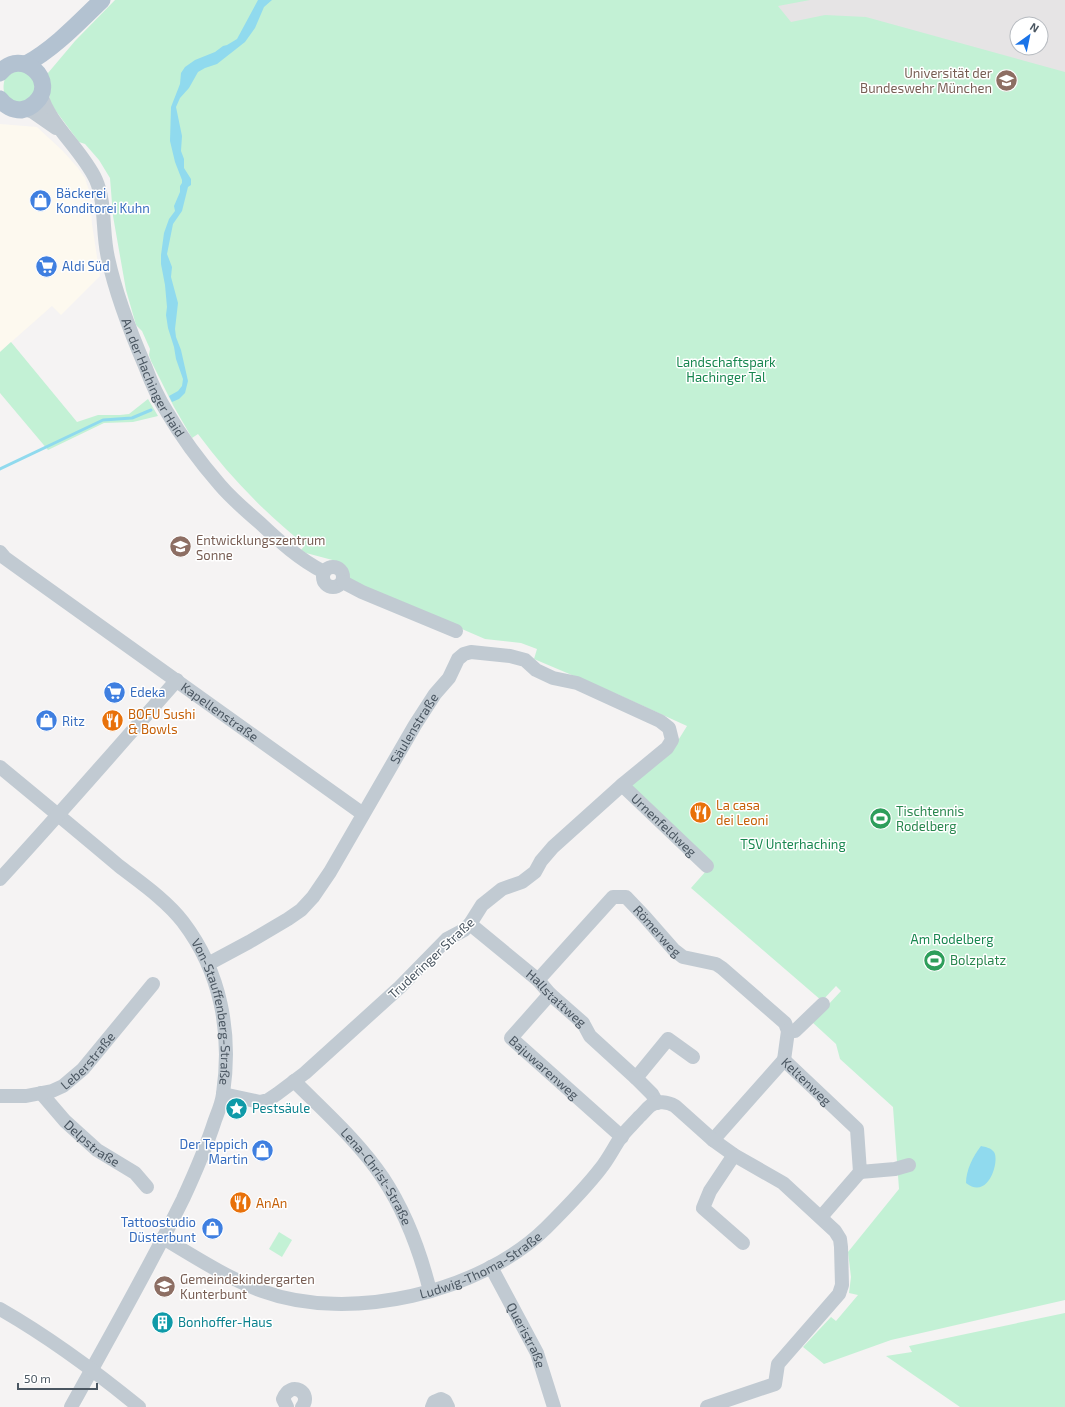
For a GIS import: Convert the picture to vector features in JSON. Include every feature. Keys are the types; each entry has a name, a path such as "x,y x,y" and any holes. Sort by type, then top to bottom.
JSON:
{"main road":[{"path":"9,66 42,53 70,31 102,0"},
{"path":"9,106 32,106 38,101 41,86 50,60 70,31"},
{"path":"9,66 32,67 37,72 41,86"}],"street":[{"name":"An der Hachinger Haid","path":"41,86 43,102 64,134 85,161 96,181 100,196 108,257 126,320 136,348 166,412 187,444 221,486 256,520 309,564 324,572 328,568 338,568 344,577 342,582 362,592 456,630"},
{"name":"An der Hachinger Haid","path":"9,106 33,112 64,134"},
{"name":"Kapellenstraße","path":"0,552 5,558 363,814"},
{"name":"Säulenstraße","path":"208,964 301,910 313,897 330,872 415,725 435,694 449,678 458,659 464,654 471,652 510,656 525,660 536,670 553,678 577,683 660,721 669,728 671,735"},
{"path":"0,880 97,773 115,750 177,680"},
{"name":"Truderinger Straße","path":"223,1094 260,1102 268,1100 305,1073 400,987 447,939 464,930 470,924 482,905 502,889 522,882 535,872 548,853 622,785 667,748 672,740 671,735"},
{"name":"Von-Stauffenberg-Straße","path":"0,767 182,920 193,936 208,964 220,997 224,1024 226,1047 223,1094 208,1144 192,1181 163,1238 71,1407"},
{"name":"Urnenfeldweg","path":"622,785 707,866"},
{"name":"Römerweg","path":"538,980 613,897 626,897 674,950 683,957 716,964 722,968 785,1023 788,1032"},
{"name":"Hallstattweg","path":"470,924 538,980 550,994 583,1023 590,1036 636,1078 652,1094 657,1103"},
{"name":"Leberstraße","path":"0,1096 26,1096 52,1091 63,1086 82,1069 153,984"},
{"name":"Bajuwarenweg","path":"550,994 511,1038 622,1136"},
{"path":"784,1060 788,1032 795,1031 823,1004"},
{"path":"636,1078 668,1039 693,1057"},
{"name":"Keltenweg","path":"713,1140 784,1060 857,1129 860,1172"},
{"name":"Lena-Christ-Straße","path":"294,1081 366,1154 383,1178 402,1211 414,1238 430,1290"},
{"name":"Delpstraße","path":"41,1093 65,1121 97,1150 135,1173 147,1187"},
{"path":"657,1103 668,1102 676,1106 713,1140 734,1155 783,1183 835,1231 840,1239 842,1285 836,1299 778,1364 774,1384 707,1407"},
{"name":"Ludwig-Thoma-Straße","path":"163,1238 229,1276 263,1291 302,1301 337,1304 375,1303 463,1281 491,1267 520,1249 544,1230 602,1168 622,1136 650,1106 657,1103"},
{"path":"734,1155 710,1191 704,1208 743,1243"},
{"path":"821,1218 860,1172 895,1169 909,1165"},
{"name":"Queristraße","path":"491,1267 537,1353 554,1407"},
{"path":"0,1309 22,1322 92,1370 139,1407"},
{"path":"287,1407 283,1399 288,1391 295,1389 299,1390 305,1396 305,1403 302,1407"},
{"path":"432,1407 434,1402 441,1399 445,1401 448,1407"}],"shaded area":[{"name":"Universität der Bundeswehr München","path":"659,0 1065,0 1065,112"},
{"path":"0,124 37,127 63,151 85,178 90,194 92,224 100,276 61,315 52,306 0,352"}],"green space":[{"name":"Landschaftspark Hachinger Tal","path":"115,0 810,0 778,6 791,22 825,15 866,17 1065,72 1065,1300 891,1340 824,1364 803,1347 831,1317 836,1321 858,1295 849,1293 851,1277 848,1252 899,1189 893,1107 840,1059 836,1044 812,1022 841,991 836,986 822,1001 691,888 706,871 630,785 674,747 687,726 534,659 537,649 521,643 485,639 351,581 346,568 340,562 306,553 301,550 305,545 275,520 248,493 198,434 192,438 174,407 151,361 149,355 150,349 142,331 136,325 126,290 113,216 110,178 99,160 85,144 79,142 50,103 48,73 75,41"},
{"path":"21,69 34,77 35,93 23,103 9,99 4,90 6,76"},
{"path":"11,342 77,422 98,415 129,414 148,399 158,416 133,422 104,423 48,450 0,393 0,352"},
{"path":"279,1232 292,1240 282,1257 269,1249"},
{"path":"1065,1313 1065,1407 960,1407 886,1356 912,1352 909,1346"}],"water":[{"path":"258,0 272,0 264,7 255,28 245,42 217,64 198,72 189,88 180,98 176,107 182,136 181,151 184,159 184,168 191,179 191,185 188,187 182,211 173,224 167,254 172,267 171,277 178,303 175,329 176,337 181,350 188,381 185,393 179,399 172,402 169,396 178,391 182,386 183,379 168,328 165,285 161,264 164,233 169,219 175,211 174,206 182,183 170,141 171,107 180,84 181,73 185,67 195,60 215,52 237,39"},
{"path":"981,1146 987,1147 994,1152 994,1171 986,1183 980,1187 974,1187 966,1183 966,1178 970,1163"}],"waterway":[{"path":"0,469 103,420 132,418 151,410"}],"place":[{"name":"Universität der Bundeswehr München","path":"1007,80"},
{"name":"Bäckerei Konditorei Kuhn","path":"40,200"},
{"name":"Aldi Süd","path":"47,266"},
{"name":"Entwicklungszentrum Sonne","path":"181,547"},
{"name":"Edeka","path":"115,692"},
{"name":"Ritz","path":"46,721"},
{"name":"BOFU Sushi & Bowls","path":"113,721"},
{"name":"La casa dei Leoni","path":"701,812"},
{"name":"Tischtennis Rodelberg","path":"881,818"},
{"name":"Bolzplatz","path":"934,960"},
{"name":"Pestsäule","path":"236,1108"},
{"name":"Der Teppich Martin","path":"263,1151"},
{"name":"AnAn","path":"241,1203"},
{"name":"Tattoostudio Düsterbunt","path":"212,1229"},
{"name":"Gemeindekindergarten Kunterbunt","path":"164,1286"},
{"name":"Bonhoffer-Haus","path":"163,1322"}],"park label":[{"name":"TSV Unterhaching","path":"793,844"},
{"name":"Am Rodelberg","path":"952,939"}]}
